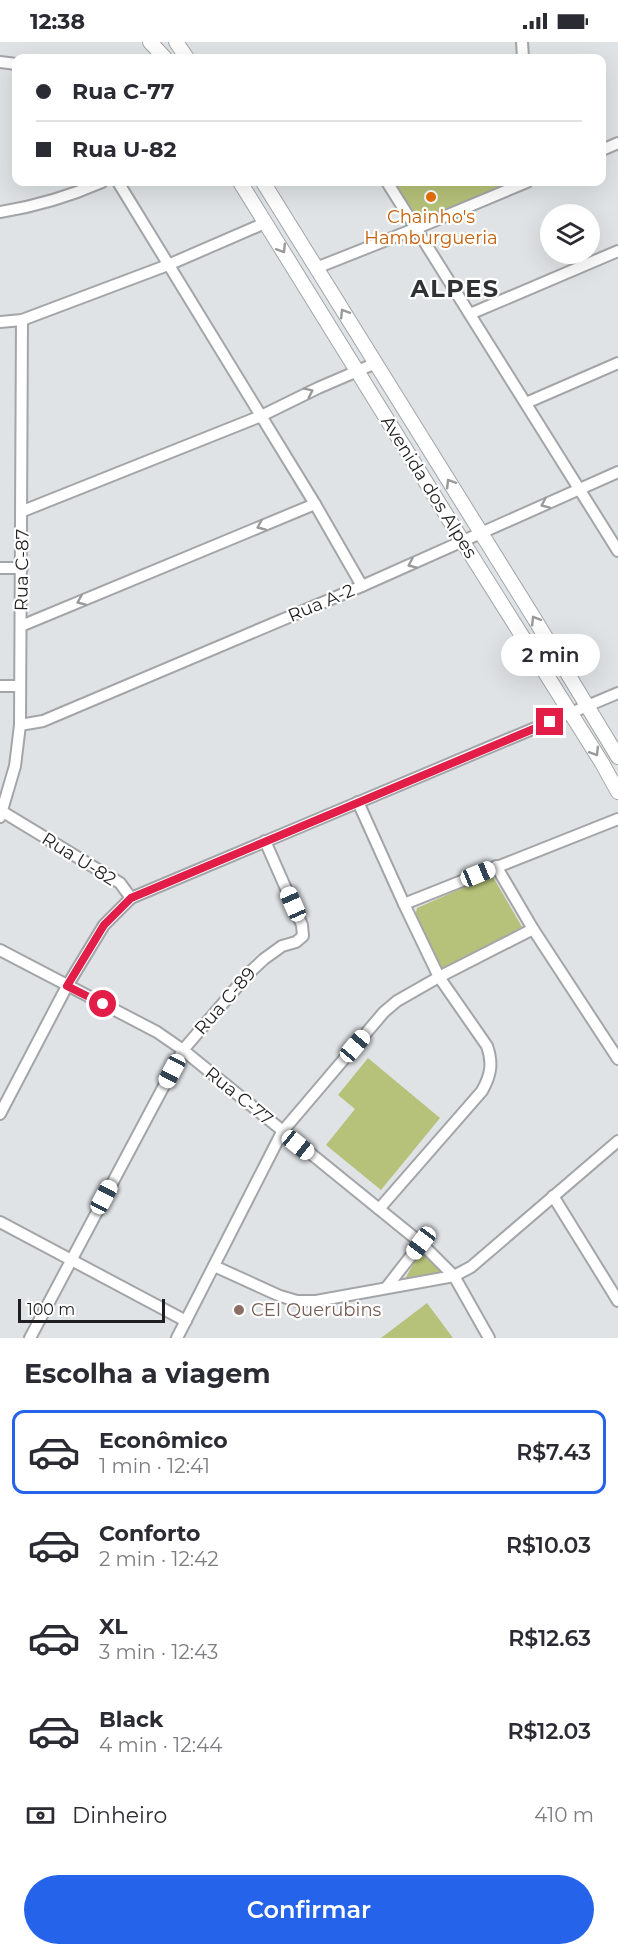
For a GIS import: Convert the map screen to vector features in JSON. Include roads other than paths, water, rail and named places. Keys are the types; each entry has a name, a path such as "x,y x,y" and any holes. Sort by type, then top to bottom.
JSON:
{"main road":[{"path":"150,42 161,54"},
{"name":"Avenida dos Alpes","path":"242,186 618,792"},
{"name":"Avenida dos Alpes","path":"265,186 618,758"}],"street":[{"path":"0,212 32,207 70,196 93,186"},
{"path":"120,186 315,504 362,586"},
{"path":"390,186 618,551"},
{"path":"316,268 517,186"},
{"path":"0,322 22,320 168,265 265,223"},
{"path":"471,314 618,251"},
{"name":"Rua C-87","path":"1,815 15,766 20,725 22,320"},
{"path":"22,511 261,416 376,363"},
{"path":"526,403 618,363"},
{"name":"Rua A-2","path":"20,725 43,721 362,586 618,472"},
{"path":"21,626 315,504"},
{"path":"0,568 22,568"},
{"path":"0,686 20,686"},
{"name":"Rua U-82","path":"1,815 120,883 131,898 618,693"},
{"path":"358,802 439,977 487,1046 491,1065 489,1079 482,1091 379,1209"},
{"path":"404,904 618,819"},
{"name":"Rua C-89","path":"30,1338 183,1050 249,973 282,946 296,942 303,936 302,925 265,841"},
{"path":"496,866 533,929 618,1059"},
{"path":"0,1114 67,986 104,925 131,898"},
{"path":"177,1338 282,1132 384,1012 397,1001 439,977 533,929"},
{"name":"Rua C-77","path":"0,950 157,1032 183,1050 421,1243 454,1276 489,1338"},
{"path":"214,1266 280,1296 297,1301 316,1301 454,1276 471,1267 618,1141"},
{"path":"553,1196 618,1301"},
{"path":"0,1222 186,1321"},
{"path":"386,1288 421,1243"}],"place":[{"name":"Chainho's Hamburgueria","path":"431,197"},
{"name":"CEI Querubins","path":"239,1310"}],"district":[{"name":"ALPES","path":"455,289"}]}
